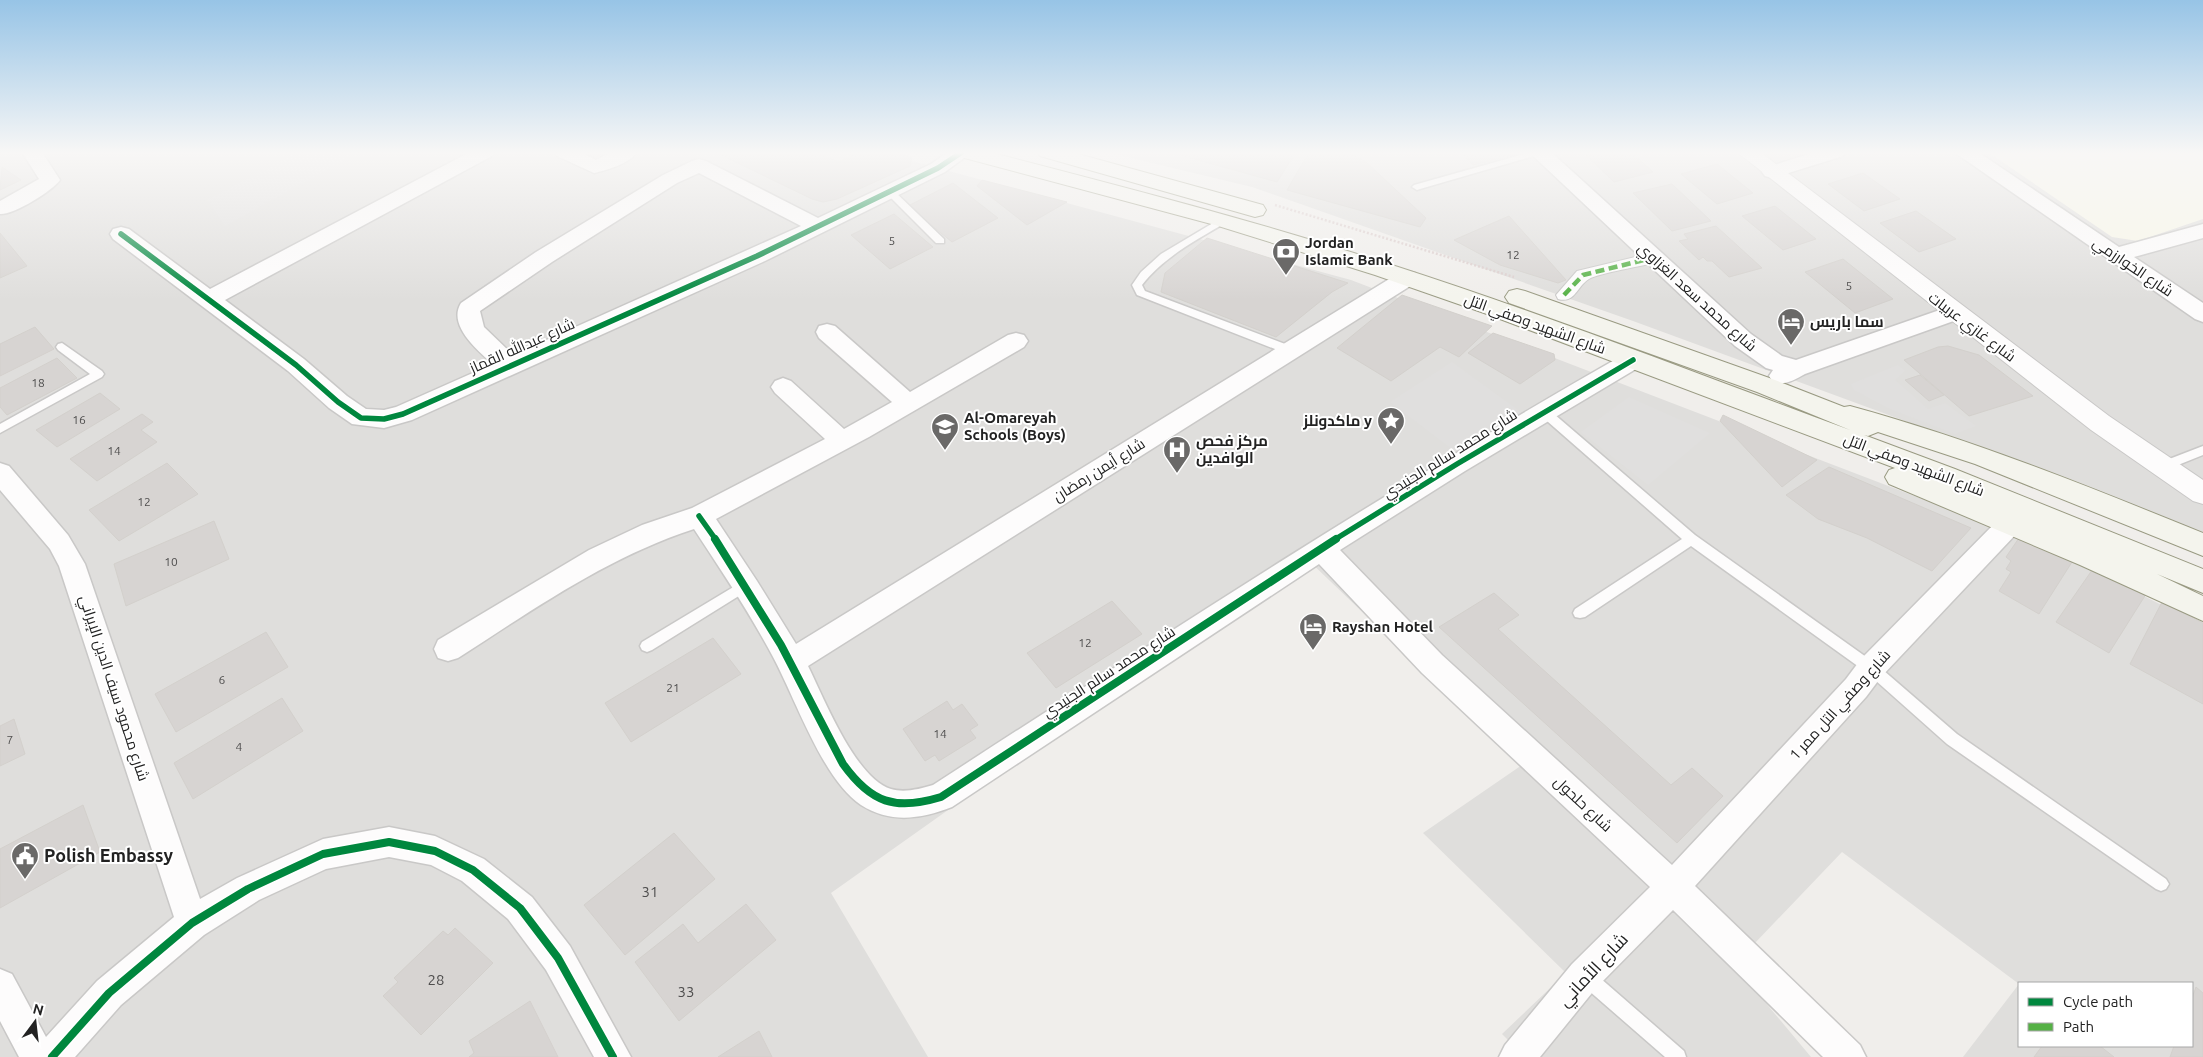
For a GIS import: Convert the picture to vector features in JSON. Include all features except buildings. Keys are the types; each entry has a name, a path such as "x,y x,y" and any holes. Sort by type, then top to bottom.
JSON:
{"main road":[{"name":"شارع الشهيد وصفي التل","path":"1152,201 1223,220 1407,278 1633,360 1804,413 2203,562"},
{"name":"شارع الشهيد وصفي التل","path":"1223,201 1394,254 1766,386 1804,413"},
{"path":"1804,413 1848,454 2009,525 2094,558 2203,609"},
{"path":"1804,413 1911,431 2003,464 2203,545"},
{"name":"شارع الشهيد وصفي التل","path":"1947,468 2203,581"}],"street":[{"path":"3,208 16,201"},
{"path":"208,300 393,201"},
{"path":"509,365 471,328 467,317 469,308 561,246 634,201"},
{"path":"769,201 818,227"},
{"name":"شارع عبدالله القماز","path":"121,234 296,365 338,402 361,418 384,419 404,414 509,365 687,288 871,201"},
{"name":"شارع محمد سعد الغزاوي","path":"1592,201 1652,258 1765,358 1783,366 1797,368"},
{"name":"شارع غازي عربيات","path":"1810,201 2100,424 2203,494"},
{"name":"شارع الخوارزمي","path":"2037,201 2203,314"},
{"path":"2116,255 2203,231"},
{"path":"1564,295 1583,275 1652,258"},
{"name":"شارع أيمن رمضان","path":"791,662 1407,278"},
{"path":"1766,386 1797,368 1954,313"},
{"path":"827,332 909,404"},
{"path":"448,649 592,562 652,532 699,516 842,442 1016,341"},
{"name":"شارع محمد سالم الجنيدي","path":"699,516 746,584 791,662 842,761 862,787 887,803 913,806 941,797 1321,548 1543,411 1633,360"},
{"path":"783,387 842,442"},
{"name":"شارع محمود سيف الدين الإيراني","path":"0,473 59,542 72,564 192,923"},
{"name":"شارع وصفي التل ممر 1","path":"1673,887 1856,688 1871,668 2009,525"},
{"name":"شارع حلحول","path":"1321,548 1432,664 1673,887 1848,1057"},
{"path":"52,1057 109,993 192,923 248,889 323,854 389,842 435,851 473,870 520,908 558,958 613,1057"},
{"name":"شارع الأماني","path":"1517,1057 1584,976 1673,887"},
{"path":"0,986 38,1057"}],"lane":[{"path":"900,201 940,241"},
{"path":"1223,220 1160,259 1143,275 1137,285 1138,289 1141,293 1289,350"},
{"path":"0,429 98,374 62,347"},
{"path":"1543,411 1691,539 1871,668 1952,739 2161,884"},
{"path":"2163,466 2203,450"},
{"path":"1580,613 1691,539"},
{"path":"647,646 746,584"},
{"path":"1584,976 1678,1057"}],"shaded area":[{"path":"0,201 1061,201 1351,280 2045,546 2203,626 2203,1057 1963,1057 2018,985 2018,1047 2193,1047 2193,982 2018,983 1842,852 1734,965 1811,1057 1525,1057 1502,1034 1566,973 1423,833 1522,765 1305,557 831,893 928,1057 0,1057"},
{"path":"208,201 270,201 225,226"},
{"path":"1293,201 2203,201 2203,536 2090,489 1633,321"},
{"path":"2060,201 2203,201 2203,219 2138,241 2112,237"},
{"path":"1452,362 1522,413 1460,455 1390,402"},
{"path":"1898,365 1905,371 1895,380 1928,409 1945,403 1976,426 1955,434 1890,409 1854,390 1851,384"},
{"path":"1629,397 1710,433 1648,485 1581,432"}],"marked path":[{"path":"1564,295 1583,275 1652,258"}],"cycle path":[{"path":"121,234 296,365 338,402 361,418 384,419 403,414 757,256 869,201"},
{"path":"699,516 736,570 770,626 792,664 824,730 853,778 863,788 882,800 900,805 920,803 941,797 1370,518 1544,411 1633,360"},
{"path":"52,1057 109,993 192,923 248,889 323,854 389,842 435,851 473,870 520,908 558,958 613,1057"}],"place":[{"name":"Jordan Islamic Bank","path":"1286,276"},
{"name":"سما باريس","path":"1791,346"},
{"name":"ماكدونلز y","path":"1391,445"},
{"name":"Al-Omareyah Schools (Boys)","path":"945,451"},
{"name":"مركز فحص الوافدين","path":"1177,474"},
{"name":"Rayshan Hotel","path":"1313,651"},
{"name":"Polish Embassy","path":"25,880"}]}
